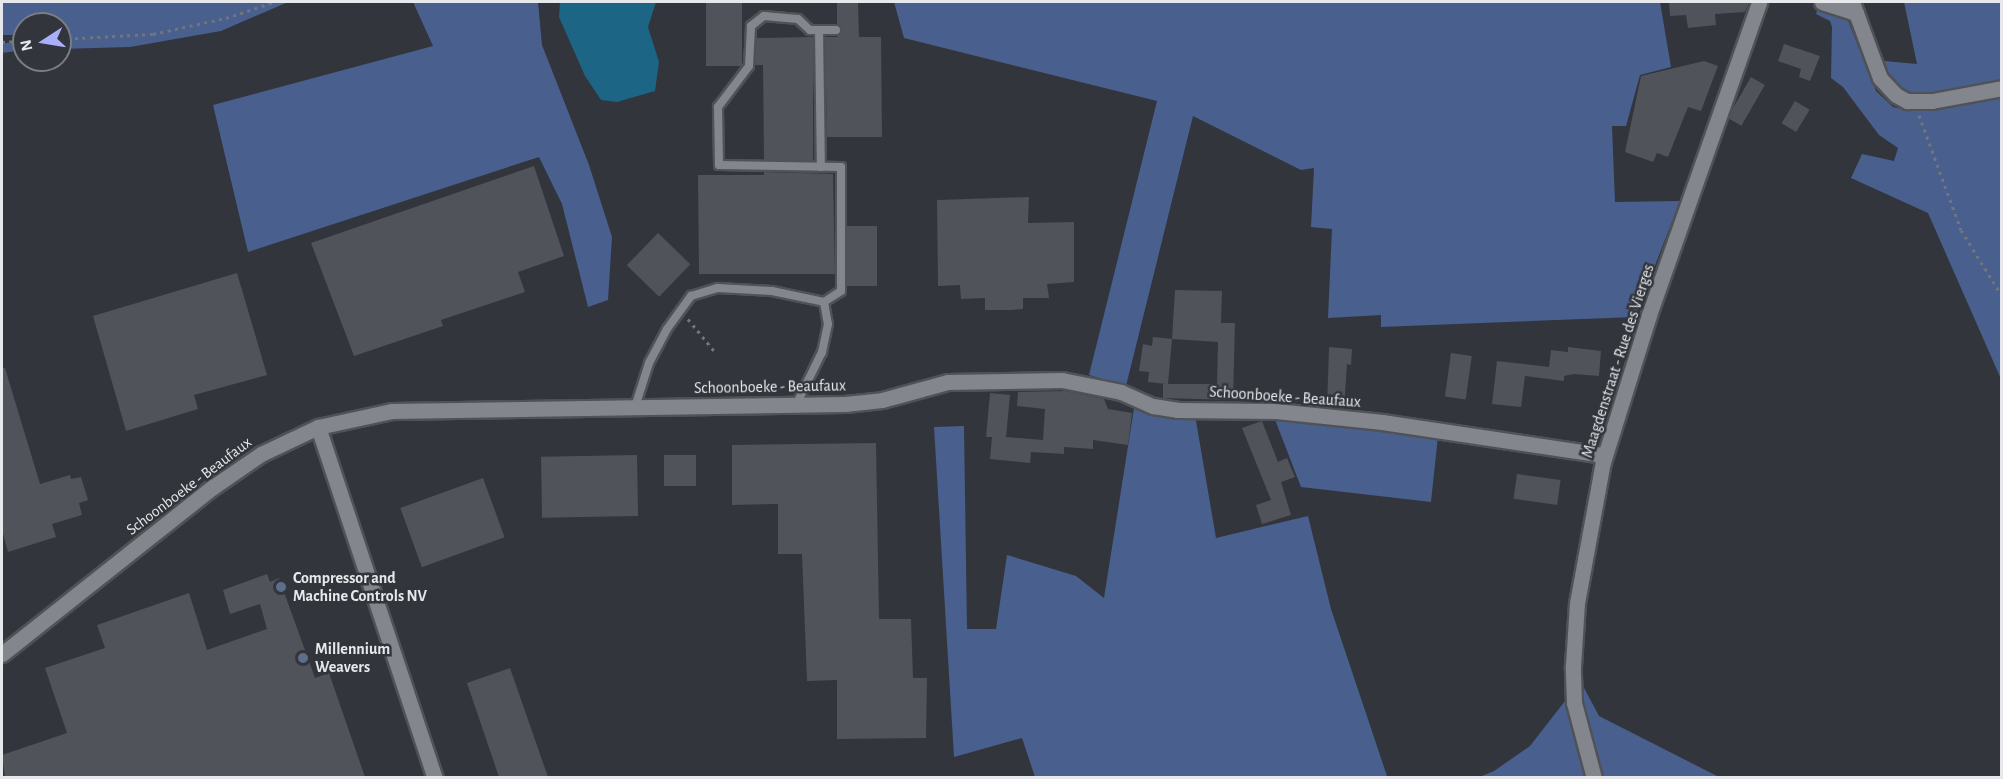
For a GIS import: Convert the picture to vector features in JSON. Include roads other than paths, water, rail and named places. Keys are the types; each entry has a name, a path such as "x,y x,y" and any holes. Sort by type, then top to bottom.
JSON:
{"street":[{"name":"Maagdenstraat - Rue des Vierges","path":"1594,777 1574,703 1573,666 1577,603 1605,454 1759,2"},
{"path":"1822,2 1854,7 1884,86 1902,99 1916,102 1938,100 2001,88"},
{"name":"Schoonboeke - Beaufaux","path":"2,654 213,487 261,454 318,427 361,415 414,409 796,405 882,400 948,382 1062,380 1121,392 1154,406 1177,410 1276,411 1382,422 1605,454"},
{"path":"318,427 435,777"}],"lane":[{"path":"635,407 648,363 691,296 718,288 772,291 824,302 841,291 841,167 719,165 718,107 749,66 752,26 764,16 798,19 810,30 836,30"},
{"path":"819,30 821,166"},
{"path":"796,405 822,352 828,324 824,302"}],"place":[{"name":"Compressor and Machine Controls NV","path":"281,587"},
{"name":"Millennium Weavers","path":"303,658"}]}
